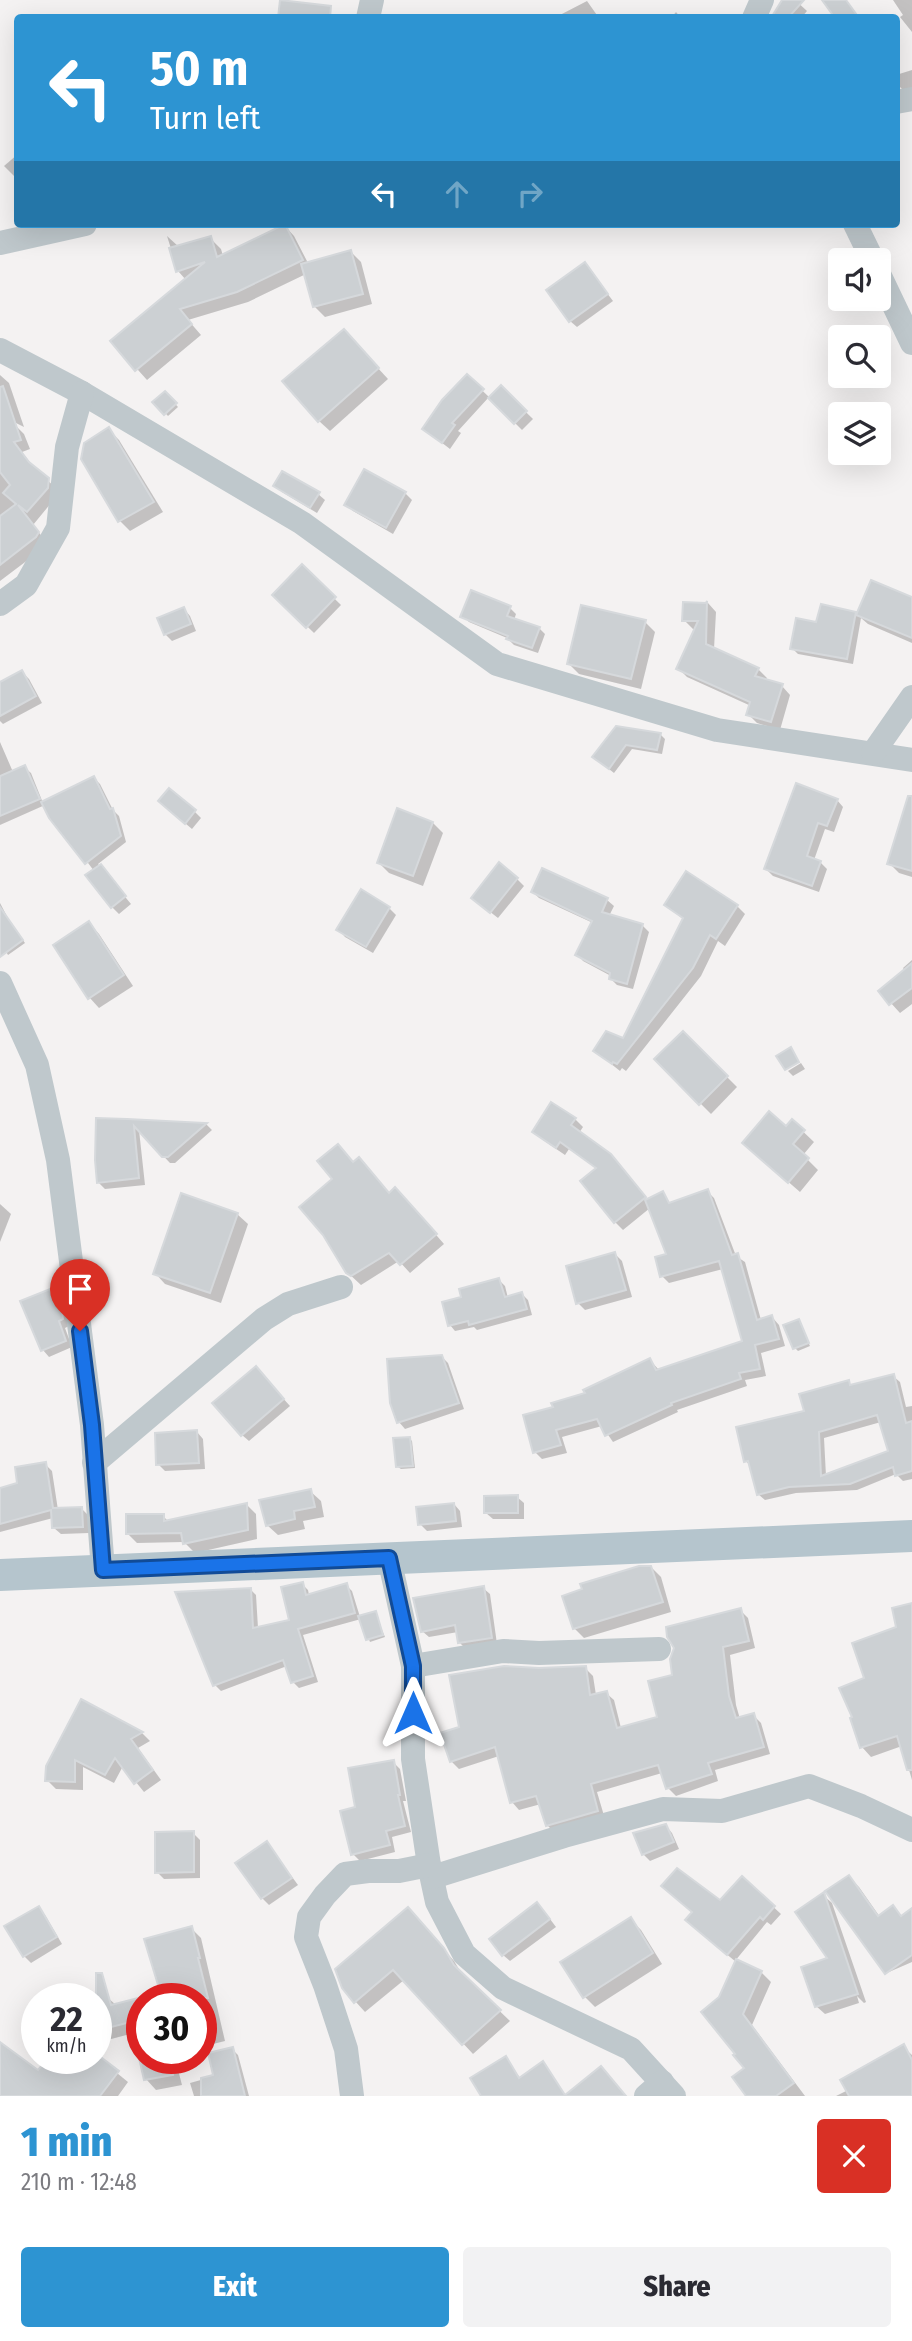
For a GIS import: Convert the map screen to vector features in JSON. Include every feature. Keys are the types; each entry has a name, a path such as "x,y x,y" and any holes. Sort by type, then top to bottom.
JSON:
{"main road":[{"path":"0,1575 912,1536"}],"street":[{"path":"0,243 67,228"},
{"path":"857,228 867,248"},
{"path":"891,299 912,343"},
{"path":"0,350 82,393 302,523 498,664 717,730 912,760"},
{"path":"0,604 26,585 58,528 67,447 82,393"},
{"path":"873,753 912,697"},
{"path":"0,983 37,1065 58,1160 92,1425 103,1570"},
{"path":"94,1463 264,1319 288,1304 341,1287"},
{"path":"389,1558 413,1666 413,1759 436,1902 464,1954 503,1988 631,2049 660,2091"},
{"path":"413,1666 503,1651 539,1653 659,1649"},
{"path":"352,2096 346,2049 306,1937 309,1917 345,1874 368,1871 431,1871 663,1809 722,1811 809,1786 860,1805 912,1830"}],"building":[{"path":"280,0 331,6 330,14 278,14"},
{"path":"782,0 804,0 792,14 773,14"},
{"path":"822,0 846,0 856,14 832,14"},
{"path":"277,228 287,228 303,260 237,292 180,309 192,324 135,371 110,341 205,262 176,272 169,248 211,236 217,257"},
{"path":"351,250 363,294 313,307 301,264"},
{"path":"585,262 608,294 569,322 546,290"},
{"path":"344,329 379,368 318,422 282,381"},
{"path":"467,374 484,389 452,423 455,425 442,443 422,429 442,400"},
{"path":"501,385 527,411 514,424 488,398"},
{"path":"3,386 21,440 14,442 29,462 49,478 48,488 27,512 18,505 39,532 0,565 0,516 16,504 3,493 10,485 0,472 0,387"},
{"path":"165,391 177,403 164,415 152,402"},
{"path":"109,427 154,502 118,522 81,459 84,443"},
{"path":"364,469 406,492 386,528 344,505"},
{"path":"282,471 320,492 310,508 273,486"},
{"path":"302,564 336,597 306,628 272,595"},
{"path":"871,580 912,597 912,638 856,615"},
{"path":"471,590 511,606 507,616 540,627 532,648 460,617"},
{"path":"707,601 706,644 759,668 755,676 783,684 771,722 746,715 750,702 676,669 698,621 682,621 683,602"},
{"path":"821,604 856,612 847,659 790,649 796,618 816,622"},
{"path":"581,605 646,620 631,679 567,664"},
{"path":"184,607 191,624 164,635 157,618"},
{"path":"22,670 36,696 0,716 0,682"},
{"path":"616,726 661,733 657,750 626,745 609,769 592,757"},
{"path":"25,765 40,799 0,816 0,776"},
{"path":"94,776 110,809 113,808 121,836 85,864 49,818 41,802"},
{"path":"796,783 838,799 827,826 818,823 807,856 821,861 812,886 764,869"},
{"path":"169,788 196,810 185,824 158,801"},
{"path":"908,796 912,796 912,871 887,864"},
{"path":"397,808 433,822 413,876 377,863"},
{"path":"499,862 518,878 490,913 471,898"},
{"path":"101,864 126,896 111,908 85,875"},
{"path":"542,868 608,898 602,912 643,924 627,984 609,979 610,973 575,955 592,921 531,892"},
{"path":"686,871 738,905 716,939 710,935 693,968 617,1064 612,1064 593,1051 606,1031 623,1038 683,918 664,905"},
{"path":"361,889 390,907 366,947 336,930"},
{"path":"0,907 23,940 0,957"},
{"path":"89,921 124,975 88,999 53,945"},
{"path":"912,963 912,988 889,1005 878,991"},
{"path":"683,1031 728,1076 699,1105 654,1059"},
{"path":"791,1047 799,1062 785,1070 776,1056"},
{"path":"551,1102 576,1118 571,1125 611,1154 646,1197 614,1223 580,1181 596,1168 560,1142 556,1148 532,1132"},
{"path":"769,1111 786,1126 792,1119 805,1130 793,1144 809,1158 788,1183 742,1143"},
{"path":"96,1118 207,1123 168,1157 162,1157 134,1126 139,1178 97,1183"},
{"path":"338,1144 353,1162 359,1157 389,1193 395,1187 437,1234 400,1265 389,1253 351,1276 346,1273 323,1235 299,1207 332,1179 317,1161"},
{"path":"708,1189 732,1255 738,1253 757,1320 772,1315 779,1339 755,1345 760,1369 739,1373 741,1379 671,1403 672,1405 605,1436 597,1419 556,1430 561,1445 533,1453 523,1415 553,1407 551,1403 585,1393 583,1390 650,1358 656,1370 742,1341 719,1261 660,1277 655,1257 666,1254 645,1200 663,1191 669,1203"},
{"path":"181,1193 238,1213 210,1293 153,1274"},
{"path":"615,1252 626,1290 576,1304 566,1266"},
{"path":"499,1278 505,1297 522,1292 527,1309 469,1325 468,1321 448,1326 442,1302 461,1297 459,1289"},
{"path":"50,1289 62,1311 63,1319 59,1321 66,1341 41,1351 20,1301"},
{"path":"799,1319 809,1343 793,1349 783,1325"},
{"path":"442,1355 459,1403 397,1423 390,1403 387,1359"},
{"path":"256,1366 284,1399 241,1436 212,1403"},
{"path":"894,1374 906,1423 912,1421 912,1471 895,1476 893,1467 850,1484 789,1487 757,1495 748,1461 744,1462 736,1427 804,1411 799,1394 849,1380 850,1385","holes":["877,1415 888,1451 821,1476 819,1432"]},
{"path":"197,1430 199,1463 156,1465 155,1433"},
{"path":"410,1437 413,1466 396,1467 393,1438"},
{"path":"46,1462 53,1508 82,1507 83,1527 52,1528 51,1510 0,1524 0,1488 17,1483 15,1467"},
{"path":"311,1489 315,1507 294,1511 295,1519 266,1526 259,1500"},
{"path":"518,1495 518,1513 484,1513 484,1496"},
{"path":"247,1503 248,1530 183,1544 181,1533 126,1534 126,1514 164,1514 164,1521"},
{"path":"454,1503 456,1521 418,1525 416,1507"},
{"path":"639,1566 651,1566 663,1602 573,1629 562,1596 582,1589 580,1584"},
{"path":"303,1582 306,1595 347,1583 355,1613 298,1629 313,1676 291,1683 283,1660 213,1686 175,1592 251,1588 253,1628 289,1620 281,1587"},
{"path":"484,1586 492,1638 458,1643 455,1625 421,1632 413,1598"},
{"path":"912,1603 912,1770 907,1770 897,1736 860,1748 850,1718 852,1717 839,1688 864,1678 852,1643 896,1627 892,1608"},
{"path":"741,1608 749,1641 723,1647 729,1696 736,1718 754,1713 764,1747 708,1763 712,1774 666,1789 658,1765 591,1784 598,1811 546,1826 536,1796 510,1803 495,1747 450,1762 440,1733 459,1727 449,1675 504,1666 586,1666 590,1695 607,1691 617,1728 657,1717 648,1681 672,1675 670,1659 674,1648 667,1637 666,1627"},
{"path":"376,1611 383,1635 366,1640 358,1616"},
{"path":"81,1699 143,1732 131,1739 153,1770 134,1784 115,1758 105,1775 75,1760 75,1782 45,1781 46,1766"},
{"path":"394,1760 405,1826 386,1831 390,1845 351,1855 340,1811 355,1807 348,1768"},
{"path":"666,1824 674,1842 642,1855 633,1833"},
{"path":"194,1831 194,1872 155,1873 155,1832"},
{"path":"267,1841 292,1878 261,1899 235,1863"},
{"path":"677,1868 720,1900 742,1876 775,1906 763,1920 760,1917 727,1955 685,1920 692,1912 661,1886"},
{"path":"849,1875 878,1916 893,1905 901,1916 912,1908 912,1955 885,1974 825,1891"},
{"path":"824,1892 858,1994 815,2007 801,1967 827,1958 795,1912"},
{"path":"537,1902 550,1919 502,1956 489,1939"},
{"path":"39,1906 57,1937 23,1957 4,1926"},
{"path":"408,1907 444,1948 454,1965 501,2010 462,2045 393,1970 354,2003 342,1988 335,1969"},
{"path":"631,1917 653,1953 583,1998 560,1962"},
{"path":"192,1926 204,1983 157,1983 144,1939"},
{"path":"736,1959 762,1971 743,2014 794,2083 776,2096 746,2096 732,2077 744,2068 701,2012 719,1997"},
{"path":"96,1973 102,1973 105,1983 96,1983"},
{"path":"126,2001 126,2023 112,2027 112,2005"},
{"path":"0,2042 21,2057 21,2074 112,2074 112,2066 119,2071 100,2096 0,2096"},
{"path":"904,2044 912,2060 912,2096 849,2096 840,2080"},
{"path":"233,2047 245,2096 201,2096 201,2078 217,2074 217,2051"},
{"path":"506,2056 519,2078 543,2061 565,2095 601,2066 626,2096 481,2096 470,2078"},
{"path":"143,2074 173,2075 144,2080"}],"route":[{"path":"80,1331 92,1425 103,1570 389,1558 413,1666 413,1713"}]}
